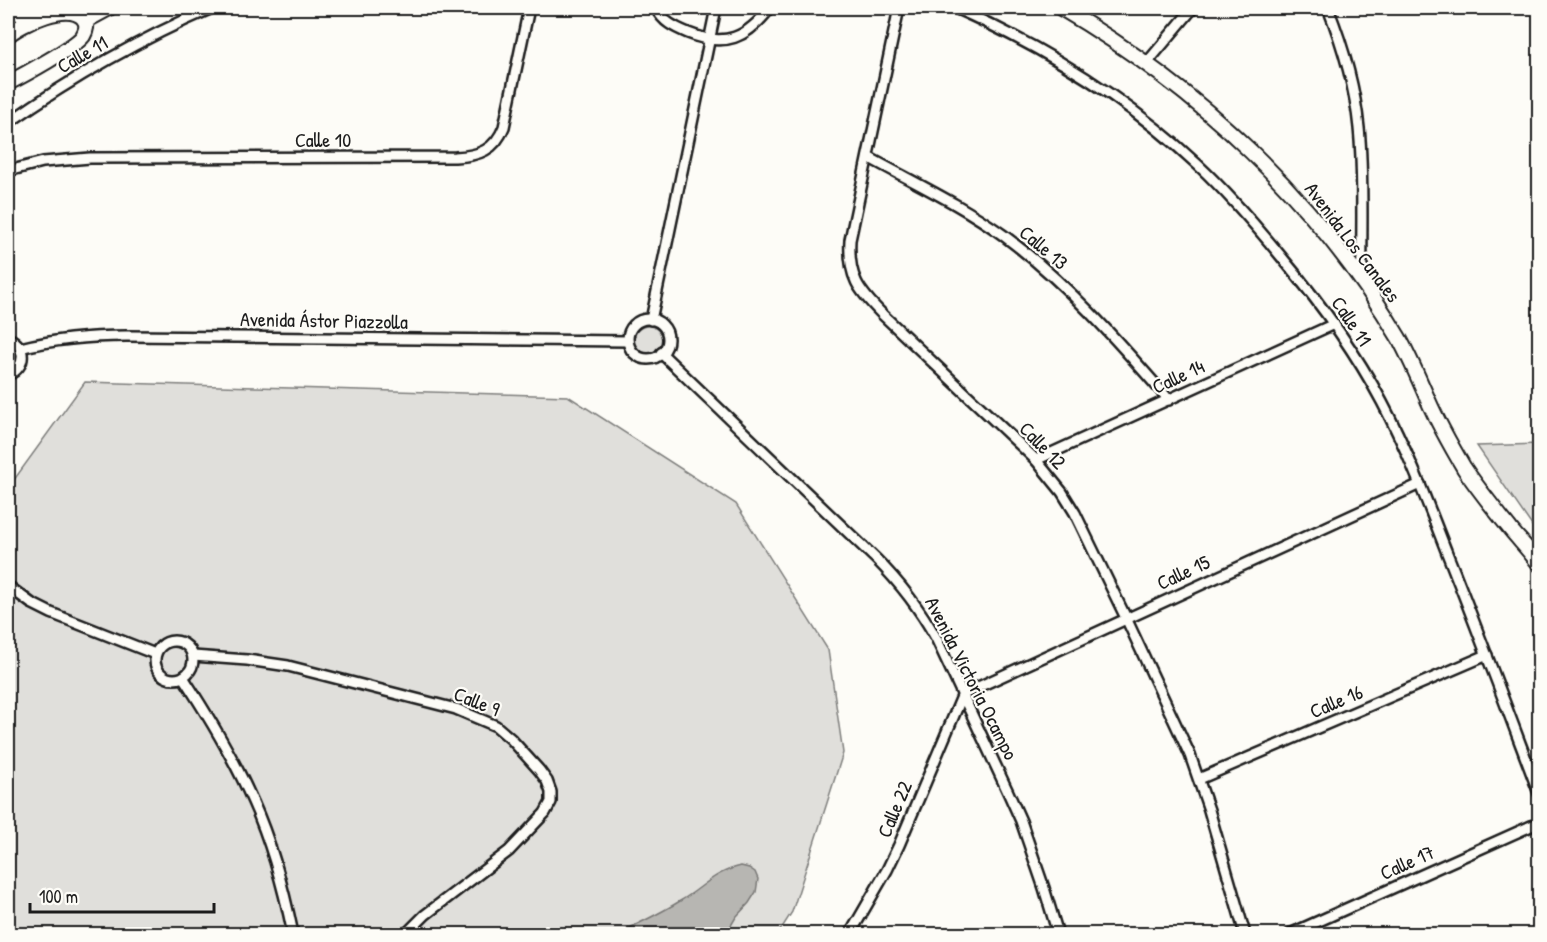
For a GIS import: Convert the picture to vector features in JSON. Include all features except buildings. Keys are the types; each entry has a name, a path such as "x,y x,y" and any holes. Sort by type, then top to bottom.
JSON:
{"main road":[{"path":"13,8 23,16 37,18"},
{"path":"85,21 109,8"},
{"name":"Avenida Los Canales","path":"1061,8 1146,64 1229,130 1289,189 1321,225 1362,280 1400,340 1440,424 1466,470 1539,565"},
{"path":"8,35 18,27 37,18 59,12 77,13 85,21 86,30 80,40 8,83"}],"street":[{"name":"Calle 11","path":"8,123 99,64 150,36 212,8"},
{"name":"Calle 10","path":"8,171 43,162 90,158 455,157 480,153 500,139 504,128 529,8"},
{"path":"656,8 667,23 686,33 709,40 723,41 746,32 770,8"},
{"path":"651,320 716,8"},
{"name":"Calle 12","path":"899,8 850,240 849,257 852,274 860,290 883,315 1036,460 1062,492 1075,513 1126,618 1199,779 1245,934"},
{"name":"Calle 11","path":"955,8 995,25 1036,48 1116,98 1158,129 1200,166 1242,211 1334,324 1382,401 1420,484 1539,796"},
{"path":"1146,64 1193,8"},
{"path":"1328,8 1351,81 1359,127 1362,280"},
{"name":"Calle 13","path":"868,158 970,214 1011,241 1079,300 1114,336 1169,400"},
{"path":"651,320 657,321 666,330 667,343 661,353 644,358 630,347 629,335 634,324 651,320"},
{"name":"Calle 14","path":"1036,460 1334,324"},
{"name":"Avenida Ástor Piazzolla","path":"20,348 72,338 127,336 628,341"},
{"path":"8,338 16,342 22,354 20,366 8,375"},
{"name":"Avenida Victoria Ocampo","path":"661,353 892,575 923,615 963,694 1021,821 1058,934"},
{"name":"Calle 15","path":"963,694 1420,484"},
{"path":"8,586 31,603 51,613 155,654"},
{"path":"173,640 185,644 193,656 191,668 183,677 171,680 160,674 154,664 155,654 160,645 173,640"},
{"name":"Calle 16","path":"1199,779 1487,655"},
{"name":"Calle 9","path":"193,656 288,666 456,709 496,726 512,739 539,770 547,781 550,792 551,802 545,813 509,851 425,915 406,934"},
{"path":"183,677 217,731 254,803 280,881 293,934"},
{"name":"Calle 22","path":"850,934 899,845 963,694"},
{"name":"Calle 17","path":"1290,934 1539,822"}],"shaded area":[{"path":"648,326 658,330 662,340 658,350 648,354 638,350 634,340 638,330"},
{"path":"85,382 568,396 736,504 828,650 843,753 792,912 778,934 12,934 8,927 8,488"},
{"path":"1540,444 1539,536 1477,446"},
{"path":"741,866 755,872 758,879 756,892 726,934 618,934 673,905 715,876"}]}
